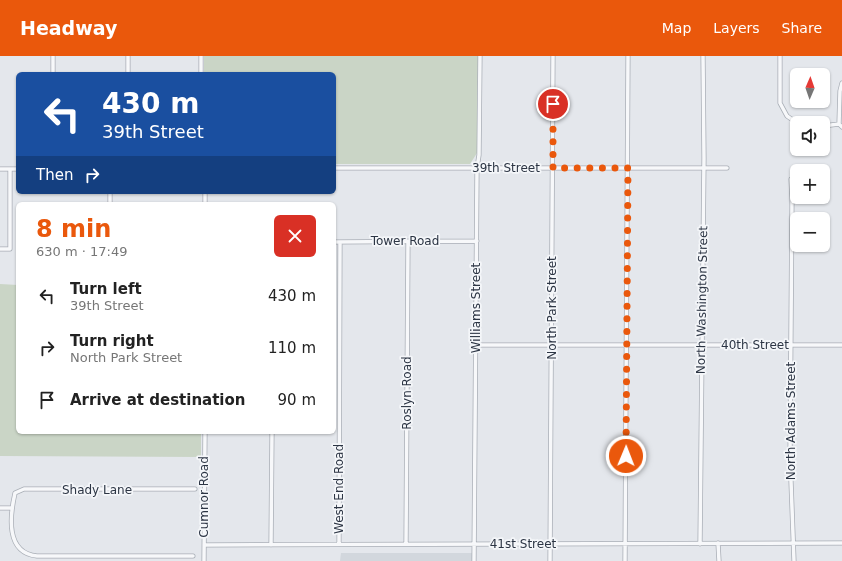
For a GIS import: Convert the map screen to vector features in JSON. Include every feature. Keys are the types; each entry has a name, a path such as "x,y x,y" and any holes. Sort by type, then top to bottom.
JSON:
{"street":[{"path":"53,56 53,72"},
{"path":"128,56 128,72"},
{"path":"201,56 201,72"},
{"name":"Williams Street","path":"474,561 477,168 479,155 480,56"},
{"name":"North Park Street","path":"550,561 553,56"},
{"path":"625,561 628,56"},
{"name":"North Washington Street","path":"700,544 703,56"},
{"path":"780,56 780,103 787,116 790,118"},
{"path":"840,126 840,91 842,83"},
{"name":"39th Street","path":"336,168 727,168"},
{"path":"0,169 16,169"},
{"path":"0,248 10,249 10,169"},
{"name":"North Adams Street","path":"792,204 790,455 792,543 794,561"},
{"name":"Tower Road","path":"336,242 477,241"},
{"name":"West End Road","path":"339,544 340,242"},
{"name":"Roslyn Road","path":"406,544 408,242"},
{"name":"40th Street","path":"476,345 842,345"},
{"name":"Cumnor Road","path":"204,434 204,561"},
{"path":"271,544 272,434"},
{"name":"Shady Lane","path":"12,508 15,493 24,490 195,489"},
{"path":"0,508 12,508 13,539 19,549 30,555 194,556"},
{"name":"41st Street","path":"204,545 842,543"},
{"path":"718,544 719,561"}],"shaded area":[{"path":"341,553 474,553 474,561 340,561"}],"green space":[{"path":"204,56 478,56 477,153 470,164 336,164 336,72 204,72"},
{"path":"0,284 16,285 16,434 201,434 201,457 0,456"}],"route":[{"path":"553,104 553,168 628,168 626,456"}]}
